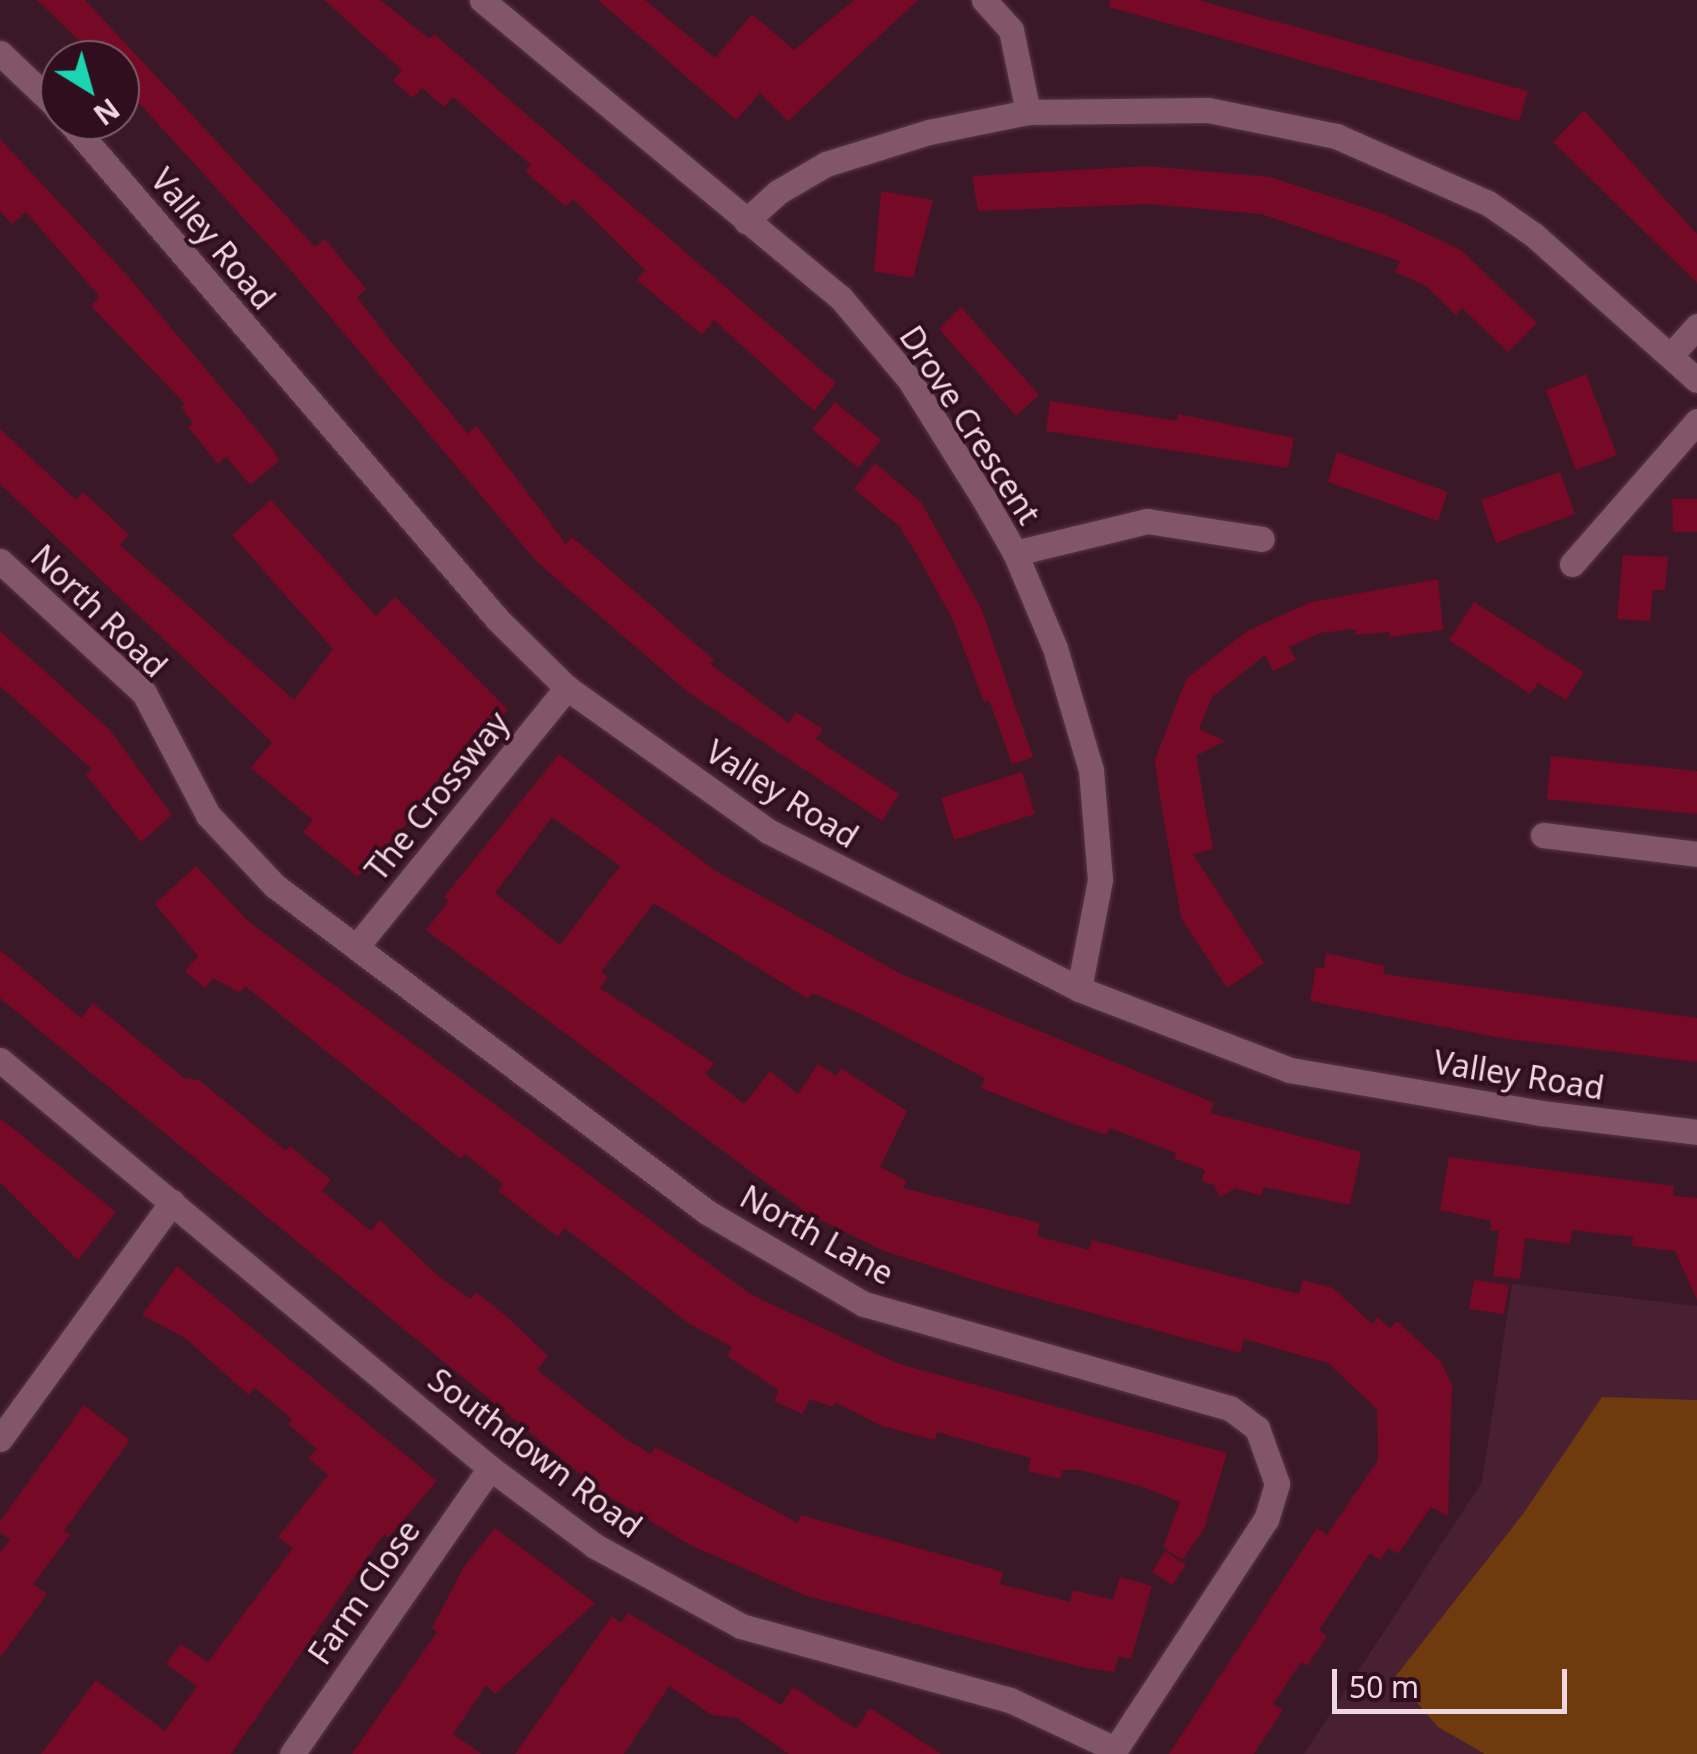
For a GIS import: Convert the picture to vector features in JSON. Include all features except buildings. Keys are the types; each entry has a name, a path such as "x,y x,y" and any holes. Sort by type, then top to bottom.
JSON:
{"street":[{"name":"Drove Crescent","path":"482,0 841,298 909,379 1016,553 1056,648 1091,770 1102,842 1079,988"},
{"path":"984,0 1011,30 1028,112"},
{"path":"0,54 40,91"},
{"path":"746,221 778,192 826,164 929,132 1028,112 1208,110 1336,136 1488,203 1534,235 1697,380"},
{"name":"Valley Road","path":"85,140 498,620 567,688 768,832 1079,988 1290,1070 1541,1113 1697,1132"},
{"path":"1672,355 1697,326"},
{"path":"1572,564 1697,421"},
{"path":"1016,553 1147,521 1262,538"},
{"name":"North Road","path":"0,561 144,693 208,814"},
{"name":"The Crossway","path":"357,946 567,688"},
{"name":"North Lane","path":"208,814 275,886 707,1212 864,1304 1230,1408 1257,1428 1277,1484 1266,1519 1113,1752"},
{"path":"1543,835 1697,854"},
{"name":"Southdown Road","path":"0,1060 490,1468 595,1546 741,1626 1010,1700 1113,1752"},
{"path":"0,1439 172,1202"},
{"name":"Farm Close","path":"292,1754 490,1468"}],"shaded area":[{"path":"1512,1284 1697,1306 1697,1754 1304,1754 1482,1482"},
{"path":"1602,1397 1697,1400 1697,1754 1485,1754 1438,1727 1395,1677 1523,1514"}]}
